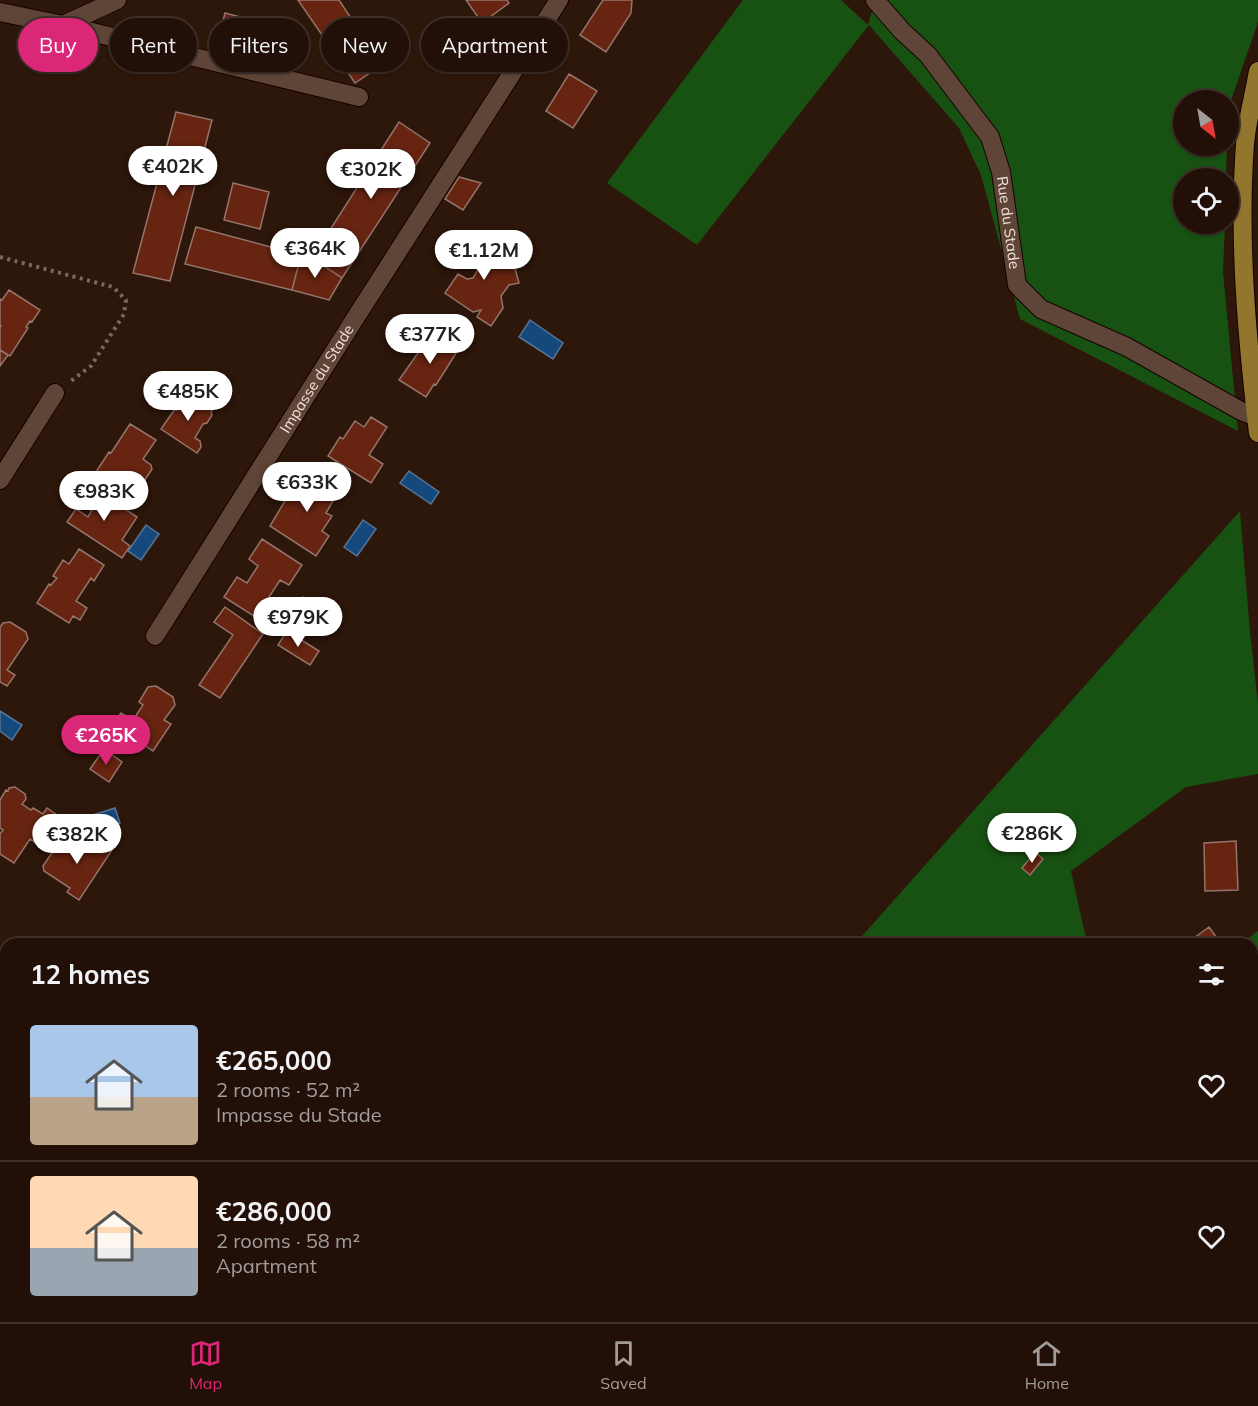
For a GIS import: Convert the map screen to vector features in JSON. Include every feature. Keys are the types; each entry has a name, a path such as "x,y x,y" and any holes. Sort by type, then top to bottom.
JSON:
{"main road":[{"path":"1257,425 1247,310 1242,213 1246,141 1258,71"}],"street":[{"path":"78,18 117,0"},
{"name":"Impasse du Stade","path":"155,636 559,0"},
{"name":"Rue du Stade","path":"875,0 927,55 990,137 1001,172 1017,285 1041,309 1127,347 1240,411 1257,425"},
{"path":"0,12 29,18"},
{"path":"98,34 359,97"},
{"path":"0,480 55,393"}],"path":[{"path":"0,257 113,287 126,300 124,314 92,366 55,393"}],"green space":[{"path":"743,0 841,0 868,25 875,0 1258,0 1258,22 1235,90 1173,90 1173,156 1227,156 1226,168 1173,168 1173,234 1225,234 1223,272 1238,431 1020,319 981,175 959,128 869,25 697,245 607,183"},
{"path":"1240,511 1258,703 1258,774 1186,787 1071,871 1086,938 860,938"},
{"path":"1258,931 1258,938 1249,938"}],"water":[{"path":"530,320 563,343 553,359 519,337"},
{"path":"409,471 439,492 431,504 400,483"},
{"path":"363,520 376,529 357,556 344,547"},
{"path":"146,525 159,534 141,560 128,551"},
{"path":"303,597 328,613 320,626 294,609"},
{"path":"0,711 22,725 12,740 0,731"},
{"path":"115,808 120,823 91,832 86,817"}],"building":[{"path":"298,0 339,0 351,18 321,18 321,33"},
{"path":"466,0 507,0 509,3 489,18 479,18"},
{"path":"603,0 632,0 631,13 606,52 580,35"},
{"path":"225,13 244,18 224,18"},
{"path":"347,72 372,72 355,83"},
{"path":"569,74 597,91 573,128 546,111"},
{"path":"176,112 212,120 170,281 133,273"},
{"path":"399,122 430,143 342,278 312,258"},
{"path":"459,177 481,183 463,210 445,199"},
{"path":"233,183 269,192 260,229 224,220"},
{"path":"196,227 301,255 292,290 185,264"},
{"path":"479,231 494,241 488,251 498,257 511,254 519,283 509,285 501,296 503,308 491,326 477,317 481,310 473,312 445,293 458,274 467,279 473,278 477,271 476,263 463,255"},
{"path":"301,255 312,258 342,278 329,300 292,290"},
{"path":"9,290 40,310 26,327 28,328 10,356 0,350 0,299 2,300"},
{"path":"439,334 460,347 426,397 399,380 420,350 423,352 430,341 433,343"},
{"path":"0,350 8,355 0,366"},
{"path":"188,393 213,409 212,415 207,423 203,424 195,438 200,441 201,447 197,453 161,429"},
{"path":"371,417 387,427 369,455 383,464 371,483 328,456 340,437 343,439 355,421 364,427"},
{"path":"130,424 156,440 143,459 151,465 152,469 144,481 133,483 125,495 94,475"},
{"path":"316,467 338,481 329,496 334,499 326,513 332,516 322,531 329,536 316,556 270,526 292,489 299,494"},
{"path":"90,486 137,517 122,540 130,546 122,558 67,522 76,509 88,517 93,508 81,500"},
{"path":"262,539 302,565 289,585 280,580 269,597 278,603 265,623 224,597 237,577 247,583 258,566 249,559"},
{"path":"79,549 104,565 94,581 91,578 76,601 87,608 80,620 73,616 69,623 37,603 49,584 51,585 57,578 53,576 63,560 69,564"},
{"path":"225,607 263,634 220,698 199,685 233,635 214,622"},
{"path":"10,622 26,632 28,639 7,670 15,675 7,686 0,682 0,627 3,623"},
{"path":"287,631 319,651 310,665 278,645"},
{"path":"156,686 173,697 175,705 164,720 171,724 153,751 113,724 121,713 133,720 143,705 139,702 148,687"},
{"path":"104,749 122,762 109,782 90,769"},
{"path":"15,787 25,794 26,799 22,804 31,810 33,808 43,814 47,808 60,817 41,846 30,839 14,863 0,854 0,834 3,830 0,828 0,800 6,790"},
{"path":"89,835 112,850 79,900 67,892 70,888 44,871 43,866 58,844 75,856"},
{"path":"1236,841 1238,890 1205,891 1204,843"},
{"path":"1035,852 1043,859 1030,875 1022,868"},
{"path":"1209,927 1217,938 1194,938"}]}
